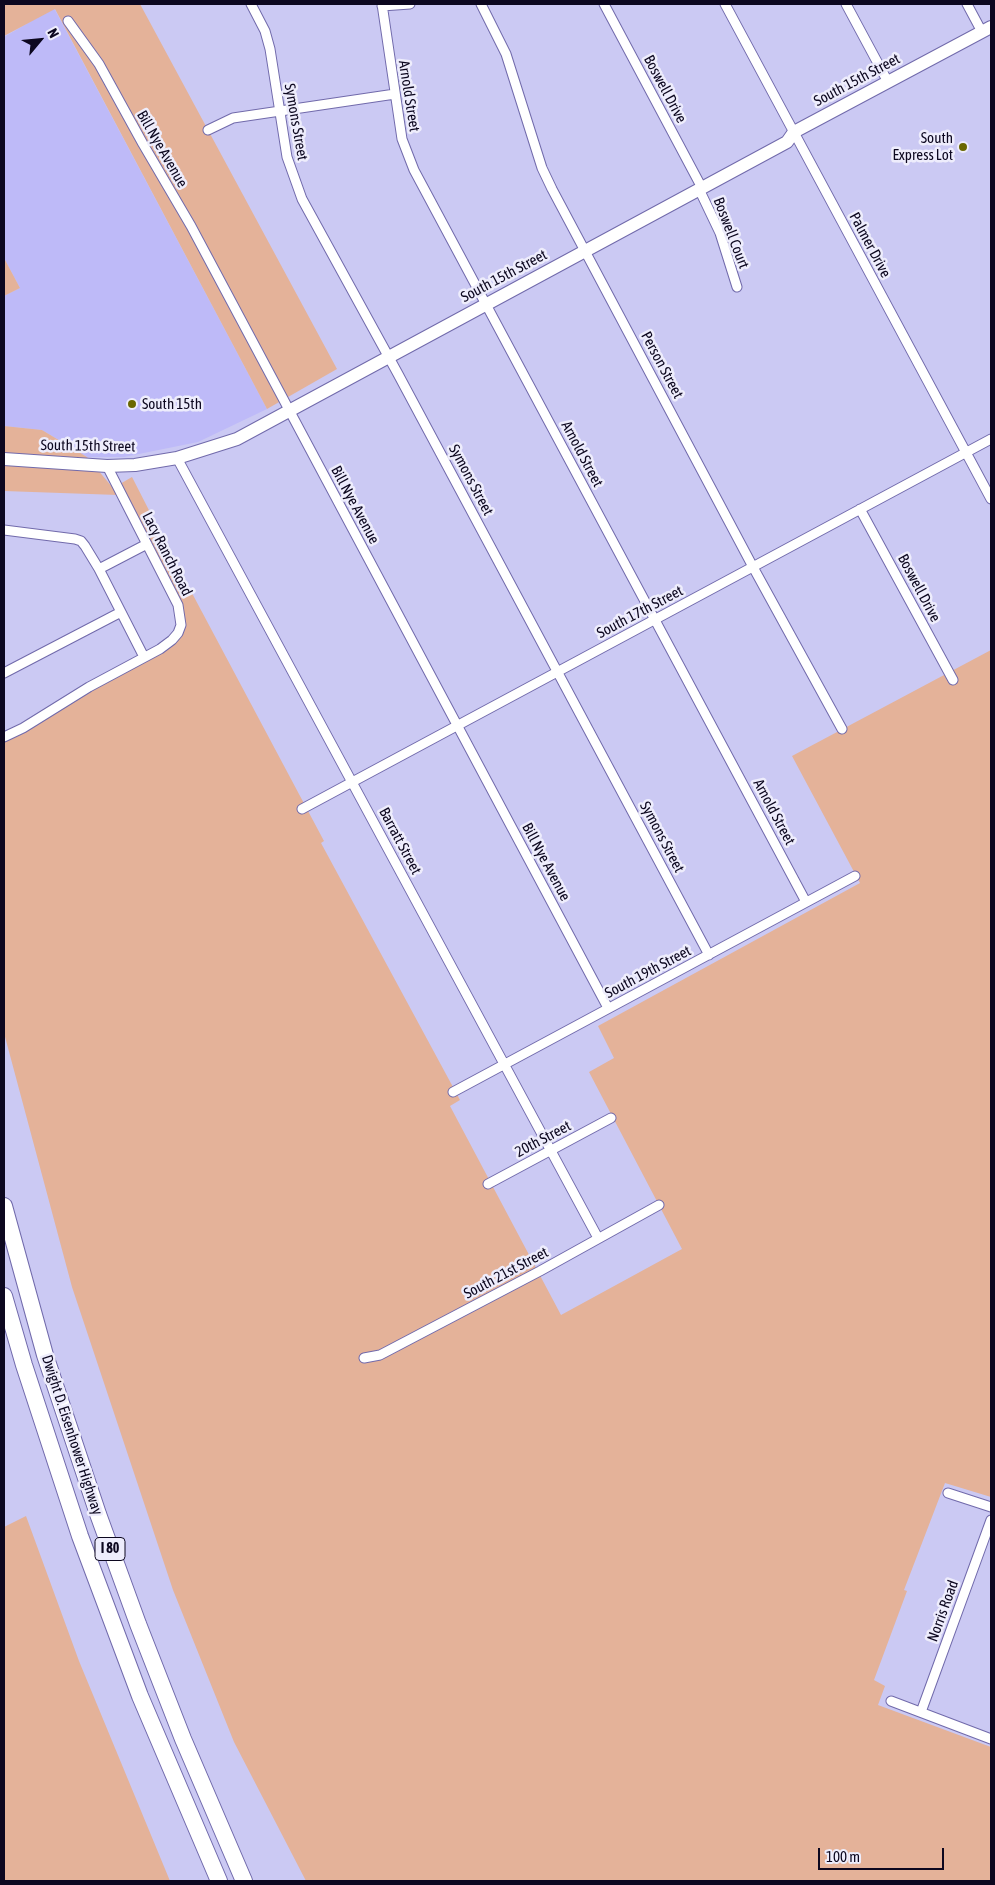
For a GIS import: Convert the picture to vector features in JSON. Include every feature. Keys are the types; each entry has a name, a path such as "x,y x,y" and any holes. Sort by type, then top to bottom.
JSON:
{"highway":[{"name":"Dwight D. Eisenhower Highway","path":"4,1206 45,1355 98,1514 141,1633 244,1881"},
{"name":"Dwight D. Eisenhower Highway","path":"4,1296 24,1365 80,1536 140,1696 219,1881"}],"main road":[{"name":"South 15th Street","path":"4,459 107,466 156,462 178,458 237,439 787,142 794,132 987,29"}],"street":[{"name":"Symons Street","path":"251,4 265,30 270,49 287,157 302,198 709,955"},
{"path":"382,5 410,4"},
{"name":"Person Street","path":"481,4 506,54 542,168 753,567 842,729"},
{"name":"Boswell Drive","path":"604,4 700,188"},
{"name":"Palmer Drive","path":"725,4 991,499"},
{"path":"846,4 888,82"},
{"path":"967,4 987,29"},
{"name":"Arnold Street","path":"382,5 402,139 414,170 806,902"},
{"name":"Bill Nye Avenue","path":"68,21 99,64 140,140 191,226 608,1008"},
{"path":"208,130 233,118 395,94"},
{"name":"Boswell Court","path":"700,188 720,233 737,287"},
{"name":"South 17th Street","path":"302,809 991,439"},
{"name":"Barratt Street","path":"178,458 598,1238"},
{"name":"Lacy Ranch Road","path":"4,738 89,687 144,657 172,640 178,633 181,625 178,605 107,466"},
{"name":"Boswell Drive","path":"860,509 953,680"},
{"path":"4,530 75,538 85,546 99,569 144,657"},
{"path":"99,569 147,544"},
{"path":"4,674 121,612"},
{"name":"South 19th Street","path":"453,1092 855,876"},
{"name":"20th Street","path":"488,1184 611,1118"},
{"name":"South 21st Street","path":"364,1358 380,1355 540,1271 659,1205"},
{"path":"948,1493 991,1507"},
{"name":"Norris Road","path":"921,1712 991,1520"},
{"path":"891,1701 991,1739"}],"shaded area":[{"path":"4,4 140,4 337,369 267,409 55,9 4,36"},
{"path":"54,8 267,409 198,442 124,457 87,457 42,430 4,426 4,296 20,288 4,258 4,37"},
{"path":"4,258 20,288 4,296"},
{"path":"4,426 42,430 87,457 113,488 132,477 324,841 321,843 460,1100 450,1106 561,1315 682,1249 589,1072 614,1058 598,1026 860,883 792,756 991,650 991,1497 945,1483 904,1590 907,1591 874,1680 885,1686 878,1705 991,1747 991,1881 306,1881 234,1742 173,1590 72,1287 4,1033 4,739 172,640 181,615 118,495 4,491"},
{"path":"26,1516 79,1661 170,1881 4,1881 4,1527"}],"place":[{"name":"South Express Lot","path":"963,147"},
{"name":"South 15th","path":"132,404"}]}
